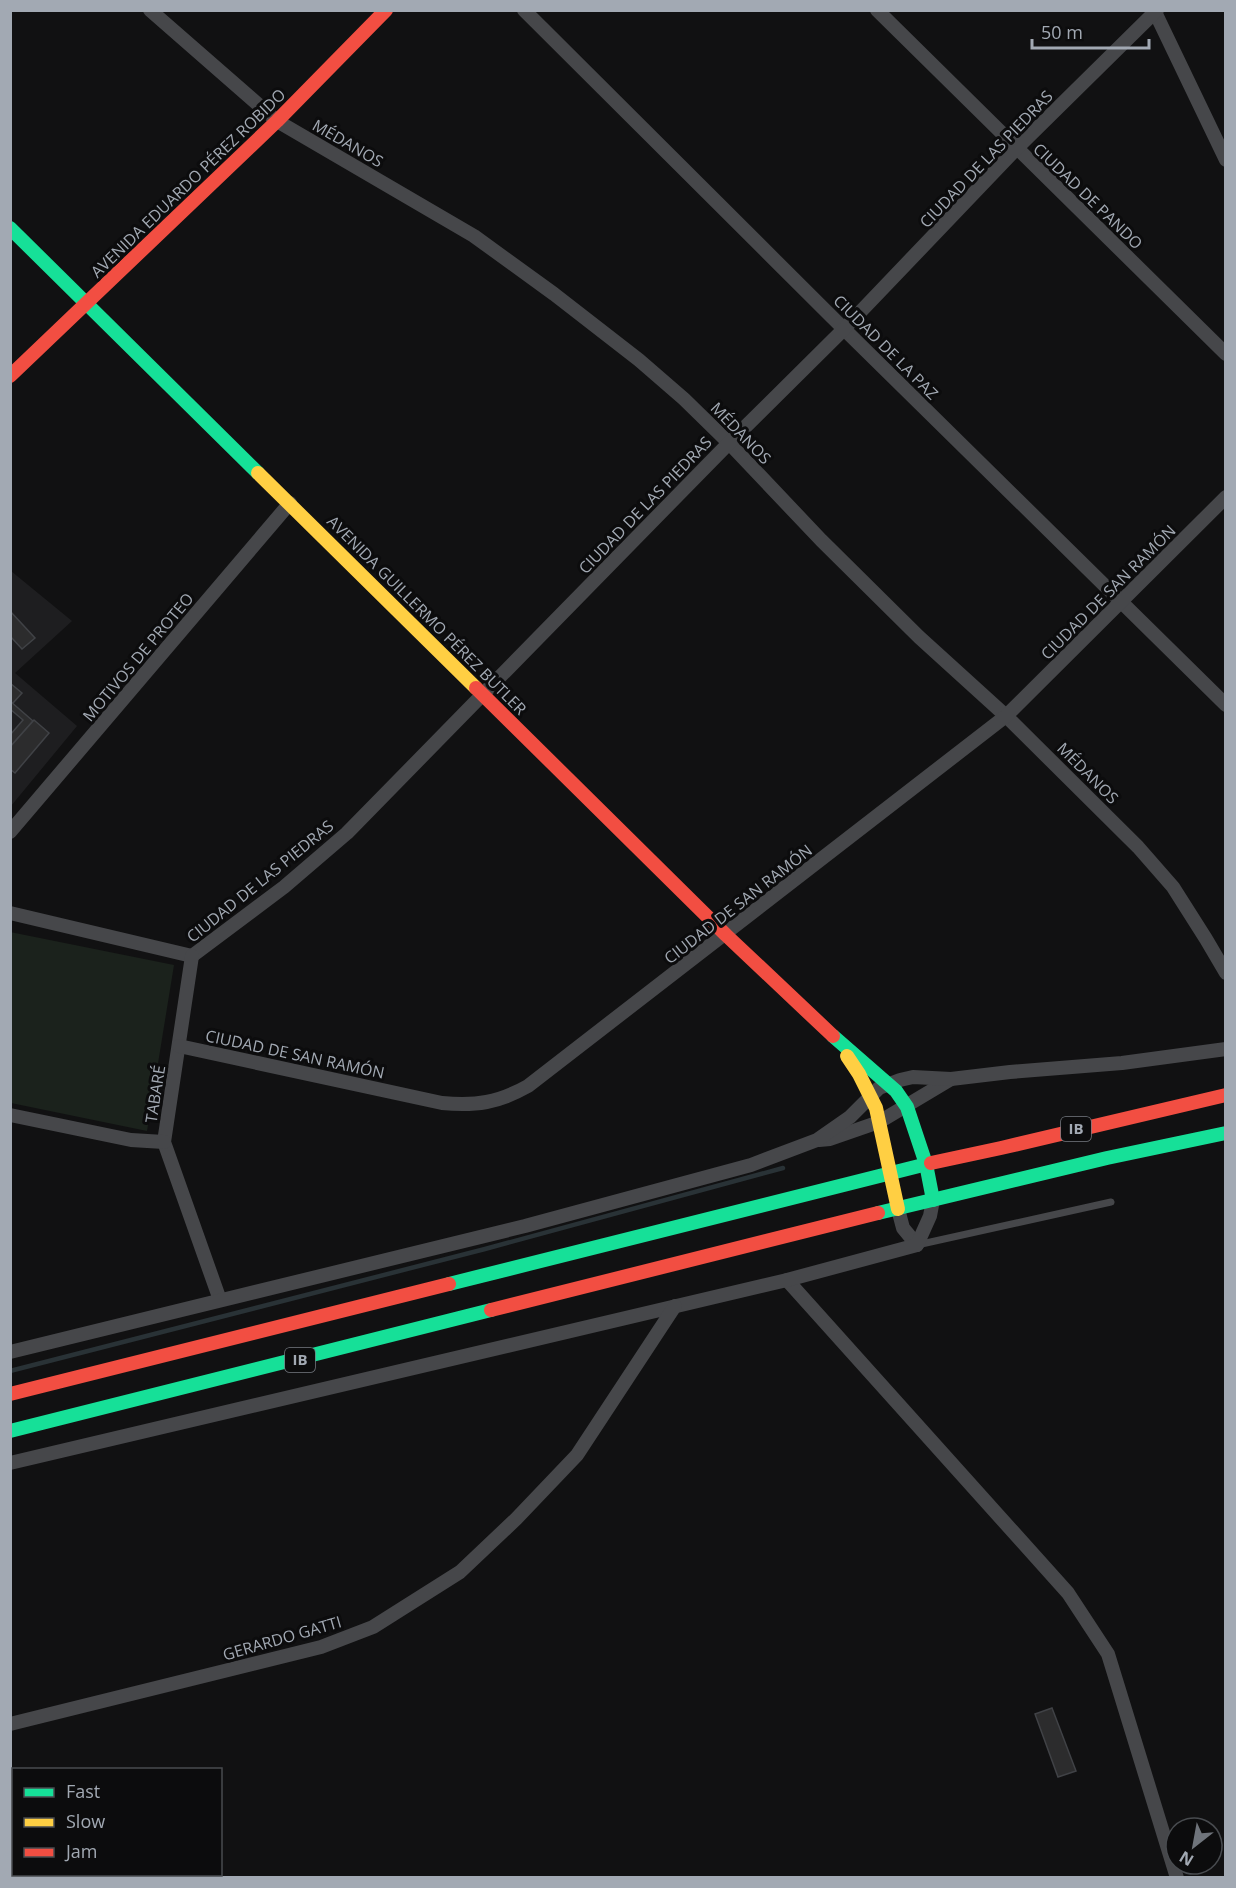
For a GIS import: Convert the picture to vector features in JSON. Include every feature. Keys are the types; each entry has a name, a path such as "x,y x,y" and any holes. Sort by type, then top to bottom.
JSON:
{"main road":[{"name":"AVENIDA EDUARDO PÉREZ ROBIDO","path":"10,376 277,121 386,10"},
{"name":"AVENIDA GUILLERMO PÉREZ BUTLER","path":"10,228 726,935 820,1024"},
{"path":"820,1024 889,1084 907,1107 926,1164 933,1200"},
{"path":"820,1024 844,1053 872,1096 898,1209"},
{"name":"IB","path":"10,1394 926,1164 965,1157 1162,1108 1226,1095"},
{"name":"IB","path":"10,1431 933,1200 1170,1143 1226,1133"}],"street":[{"name":"MÉDANOS","path":"150,10 277,121 474,236 554,294 639,360 684,399 919,637 1006,717 1138,846 1173,887 1226,973"},
{"name":"CIUDAD DE LA PAZ","path":"524,10 1226,705"},
{"name":"CIUDAD DE PANDO","path":"877,10 1226,354"},
{"name":"CIUDAD DE LAS PIEDRAS","path":"192,956 284,887 347,833 1155,11"},
{"path":"1155,11 1226,160"},
{"name":"CIUDAD DE SAN RAMÓN","path":"179,1046 442,1103 468,1105 508,1097 528,1086 726,935 1006,717 1226,497"},
{"name":"MOTIVOS DE PROTEO","path":"10,832 290,503"},
{"path":"10,913 192,956"},
{"name":"TABARÉ","path":"192,956 164,1142 220,1300"},
{"path":"10,1352 514,1228 751,1165 817,1140 850,1117 879,1088 913,1077 951,1079 1122,1063 1226,1049"},
{"path":"817,1140 830,1139 879,1122 951,1079"},
{"path":"10,1116 131,1140 164,1142"},
{"path":"917,1245 930,1216 933,1200"},
{"path":"898,1209 903,1228 917,1245"},
{"path":"10,1463 787,1280 917,1245"},
{"path":"787,1280 1068,1593 1108,1654 1177,1878"},
{"name":"GERARDO GATTI","path":"10,1724 321,1647 373,1627 460,1572 516,1519 577,1455 675,1306"}],"lane":[{"path":"917,1245 1111,1202"}],"shaded area":[{"path":"11,571 72,621 15,673 77,726 11,806"},
{"path":"10,932 174,965 147,1131 11,1103"}],"building":[{"path":"10,611 35,638 22,649 10,636"},
{"path":"10,683 22,693 13,703 10,701"},
{"path":"10,701 33,721 10,747 10,735 23,720 10,709"},
{"path":"34,720 49,733 15,773 10,769 10,747"},
{"path":"1052,1708 1076,1771 1058,1777 1035,1714"}],"waterway":[{"path":"10,1371 485,1249 783,1168"}],"traffic: fast":[{"path":"10,228 258,473"},
{"path":"833,1036 896,1091 907,1107 926,1164 933,1200"},
{"path":"878,1213 1107,1158 1226,1133"},
{"path":"449,1284 931,1163"},
{"path":"10,1431 491,1310"}],"traffic: slow":[{"path":"258,473 476,688"},
{"path":"847,1056 876,1108 898,1209"}],"traffic: jam":[{"path":"10,376 277,121 386,10"},
{"path":"476,688 726,935 833,1036"},
{"path":"931,1163 1226,1095"},
{"path":"491,1310 878,1213"},
{"path":"10,1394 449,1284"}]}
